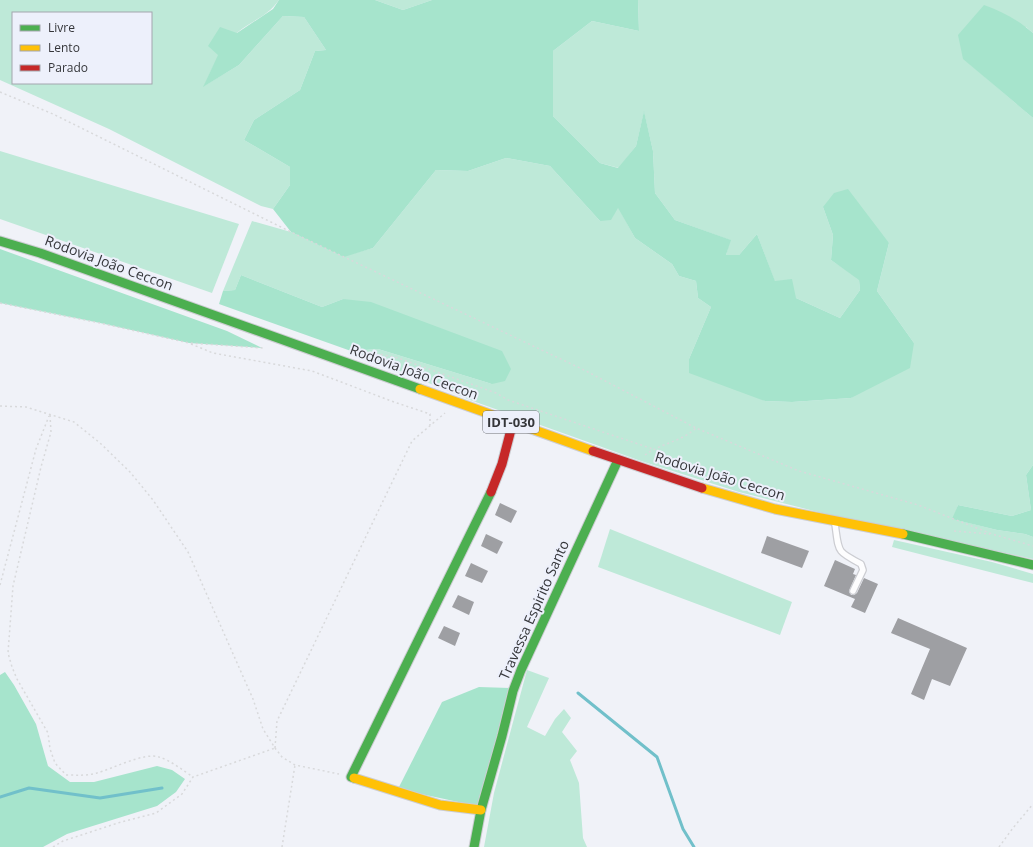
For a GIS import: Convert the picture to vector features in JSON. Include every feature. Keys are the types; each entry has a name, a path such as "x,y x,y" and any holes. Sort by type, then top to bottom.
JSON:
{"main road":[{"name":"Rodovia João Ceccon","path":"0,241 40,253 618,460 710,490 767,507 918,537 1033,565"},
{"path":"481,810 440,805 351,777 491,493 502,464 513,422"},
{"name":"Travessa Espirito Santo","path":"474,847 481,810 513,691 530,648 618,460"}],"lane":[{"path":"835,521 839,550 842,554 861,564 862,567 852,591"}],"path":[{"path":"0,92 53,114 291,232 582,369 696,428 799,471 918,505 992,534 1033,546"},
{"path":"0,303 189,343 262,348"},
{"path":"189,343 213,353 312,371 430,414 430,426"},
{"path":"365,356 379,354 398,358 496,394 508,400 653,449"},
{"path":"275,748 277,721 412,441 458,403"},
{"path":"0,406 26,408 74,422 100,443 130,472 153,500 188,552 253,699 263,729 275,748 282,757 295,765 351,777"},
{"path":"0,585 36,448 50,415"},
{"path":"50,415 51,432 41,467 14,586 8,653 12,667 48,734 50,749 55,763 66,775 91,774 145,757 158,756 193,777"},
{"path":"643,457 653,449 689,435 696,428"},
{"path":"53,847 70,838 156,813 182,794 193,777 275,748"},
{"path":"282,847 295,765"},
{"path":"999,847 1033,804"}],"green space":[{"path":"0,0 279,0 265,14 232,37 218,57 204,86 239,65 283,16 304,17 326,50 315,51 300,90 254,120 244,140 290,167 290,185 273,209 261,206 109,129 0,80"},
{"path":"279,0 375,0 403,10 432,0 638,0 639,31 592,21 553,51 553,116 600,163 618,168 636,146 644,111 653,151 655,193 675,220 731,240 726,255 739,255 757,234 775,281 792,279 796,298 840,318 860,290 859,280 831,260 833,235 823,207 834,193 848,189 889,243 877,291 914,343 910,368 851,398 792,402 765,401 689,373 689,359 711,307 698,298 696,281 679,276 672,264 635,238 618,208 611,220 600,221 550,166 506,158 468,171 436,170 373,248 344,257 291,232 273,209 290,185 290,167 244,140 254,120 300,90 315,51 326,50 304,17 283,16 239,65 203,87 218,55 208,46 220,27 237,33 273,9"},
{"path":"375,0 432,0 403,10"},
{"path":"638,0 1033,0 1033,33 1026,27 964,59 1033,118 1033,465 1026,475 1031,510 1012,516 958,505 953,519 1033,537 1033,559 822,513 739,492 641,461 470,400 351,351 378,349 492,384 343,299 322,307 241,275 235,290 223,291 252,221 291,232 344,256 373,248 436,170 468,171 506,158 550,166 600,221 618,207 635,238 672,264 679,276 696,281 698,298 711,307 689,359 765,401 792,402 851,398 914,343 877,291 889,243 823,207 833,235 831,260 859,279 860,290 840,318 796,298 775,282 757,234 739,255 726,255 730,240 675,220 655,193 653,151 644,112 636,146 619,168 600,163 553,116 553,51 592,21 639,31"},
{"path":"984,5 998,10 1022,24 1033,33 1033,118 963,59 958,35"},
{"path":"0,151 239,224 212,293 0,219"},
{"path":"0,249 227,331 262,348 189,343 0,303"},
{"path":"241,275 322,307 343,299 371,302 502,351 511,369 505,381 492,384 378,349 351,351 219,304 223,291 235,290"},
{"path":"1033,465 1033,537 952,519 958,505 1012,516 1031,510 1026,475"},
{"path":"610,529 792,602 780,635 598,567"},
{"path":"894,540 992,562 1033,574 1033,583 892,547"},
{"path":"527,670 549,678 527,727 545,736 555,719 564,709 571,718 562,732 577,751 570,760 579,783 583,838 587,847 484,847 494,793"},
{"path":"5,672 36,724 48,766 70,782 94,782 157,766 172,770 185,779 176,792 157,806 67,834 43,847 0,847 0,675"},
{"path":"479,687 511,688 477,806 398,789 442,702"}],"building":[{"path":"500,503 517,511 511,523 495,515"},
{"path":"486,534 503,542 497,554 481,546"},
{"path":"767,536 809,551 802,568 761,553"},
{"path":"835,560 855,569 853,574 856,575 849,591 851,595 857,593 864,578 878,584 865,613 851,607 855,599 824,586"},
{"path":"471,563 488,571 482,583 465,576"},
{"path":"458,595 474,602 469,615 452,607"},
{"path":"898,618 967,648 950,686 932,679 924,700 911,694 930,649 891,633"},
{"path":"444,626 460,633 455,646 438,638"}],"waterway":[{"path":"578,693 657,757 683,829 694,847"},
{"path":"0,797 29,788 100,798 162,788"}],"traffic: fast":[{"path":"0,241 40,253 420,389"},
{"path":"474,847 481,810 513,691 521,670 618,460"},
{"path":"354,778 351,777 491,492"},
{"path":"903,534 1033,565"}],"traffic: slow":[{"path":"420,389 593,451"},
{"path":"702,488 775,509 903,534"},
{"path":"354,778 440,805 481,810"}],"traffic: jam":[{"path":"491,492 502,464 513,422"},
{"path":"593,451 702,488"}]}
